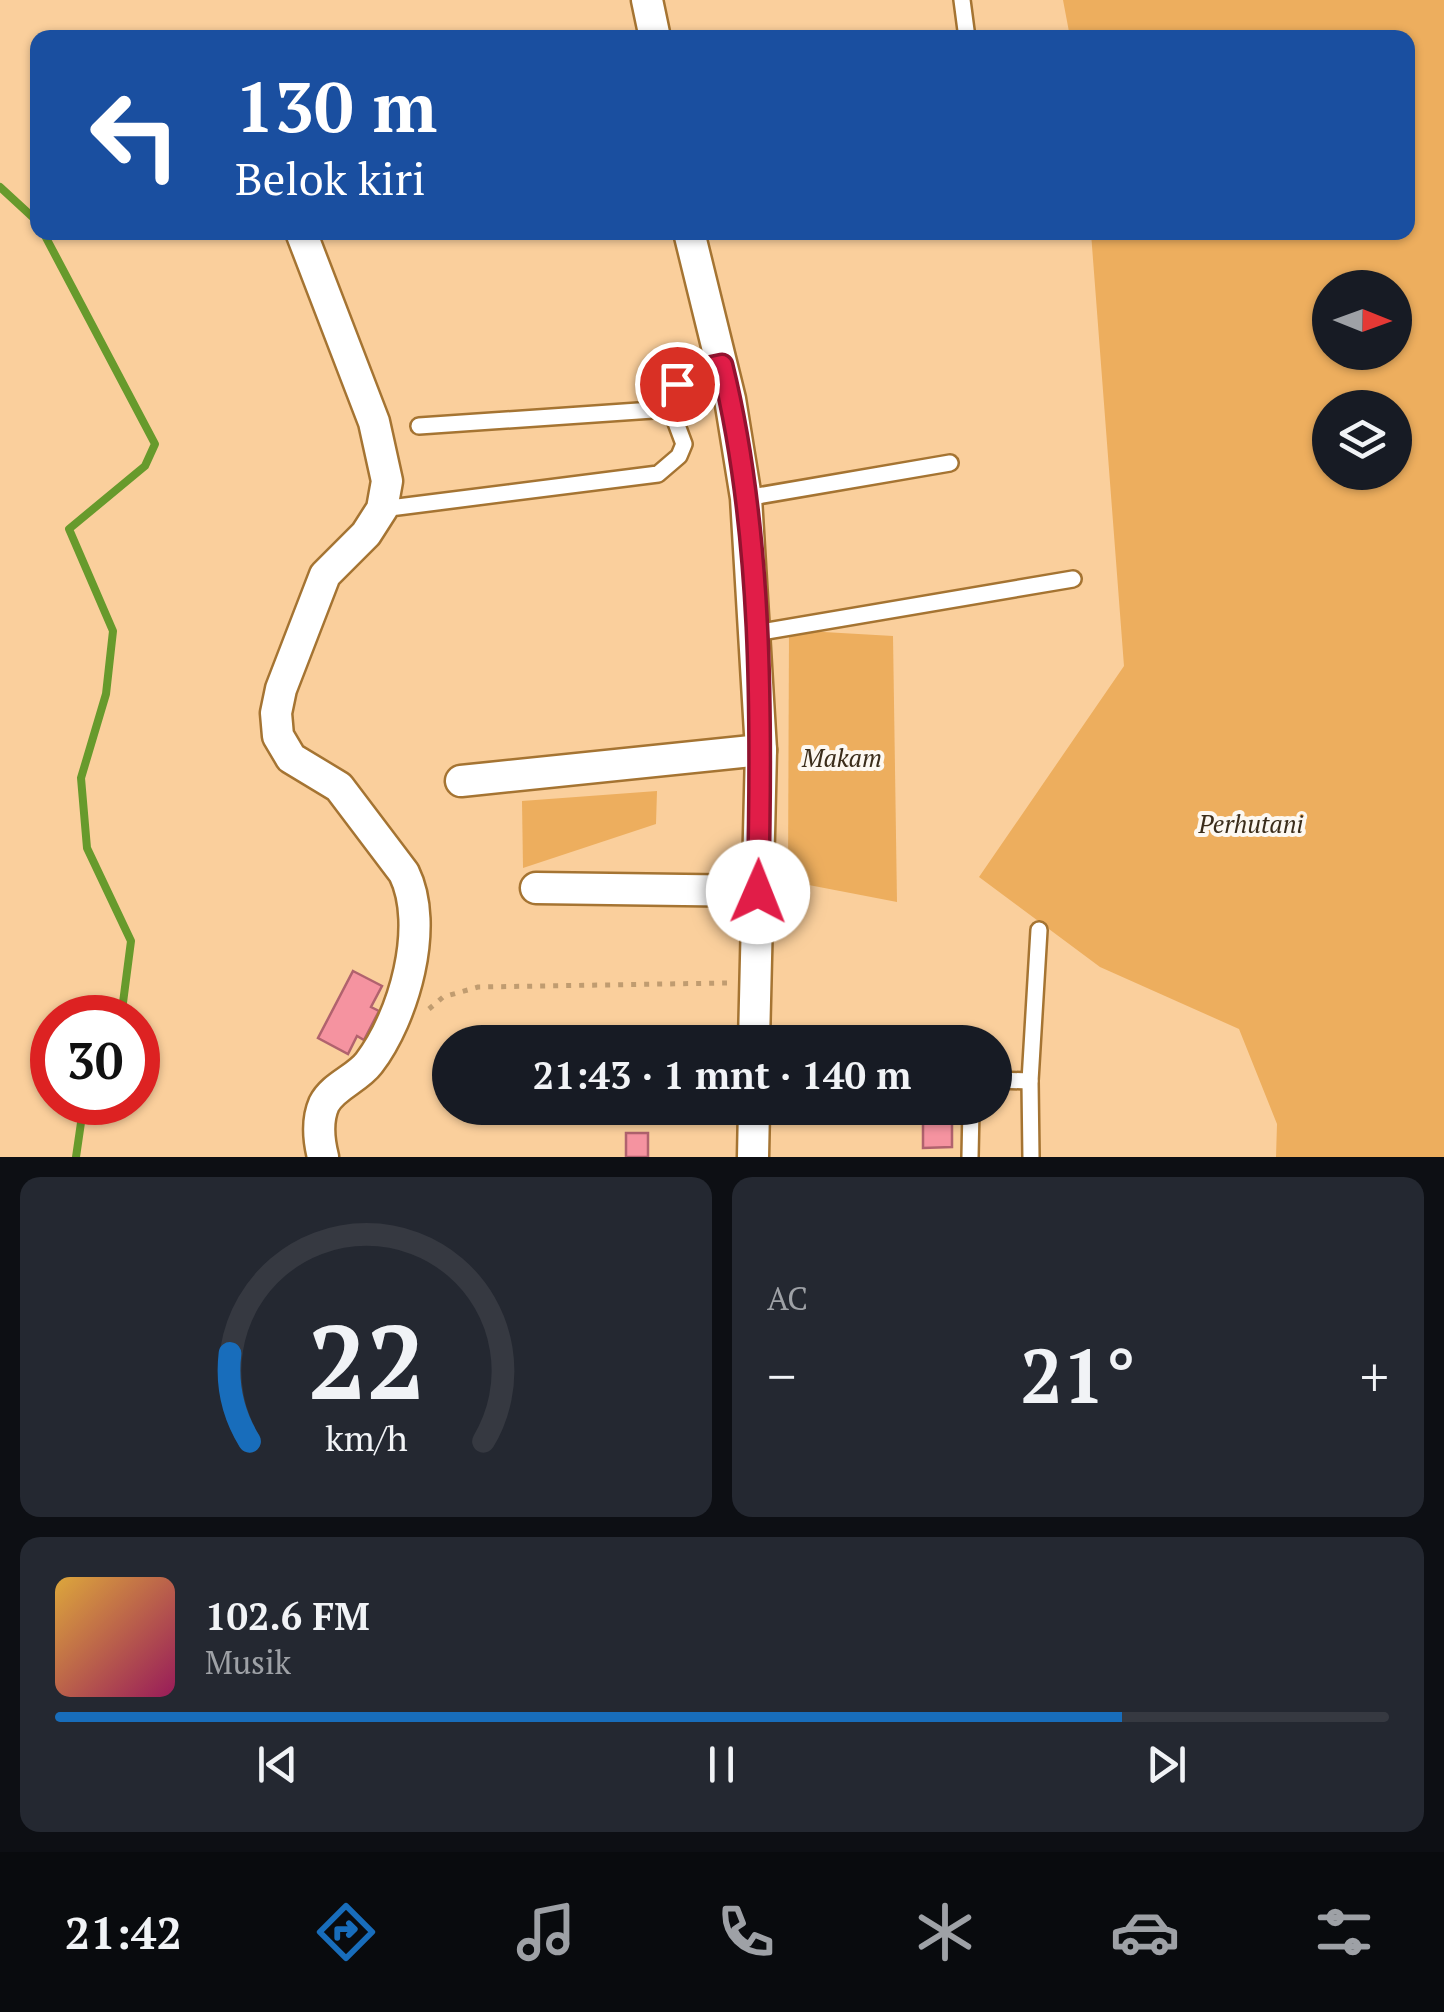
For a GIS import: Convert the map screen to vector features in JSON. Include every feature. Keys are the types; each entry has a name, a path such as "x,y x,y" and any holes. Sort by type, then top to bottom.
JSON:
{"street":[{"path":"647,0 653,30"},
{"path":"304,240 374,422 387,480 382,508 366,534 325,574 276,712 283,750 338,787 404,873 412,888 417,926 392,1024 371,1061 328,1098 322,1109 319,1136 324,1157"},
{"path":"693,240 722,365 746,498 761,750 754,1025"},
{"path":"461,781 761,750"},
{"path":"536,888 758,892"},
{"path":"753,1157 754,1125"}],"lane":[{"path":"962,0 966,30"},
{"path":"419,426 653,410 669,404 684,373 722,365"},
{"path":"382,508 658,474 679,456 684,444 669,404"},
{"path":"746,498 950,463"},
{"path":"754,633 1072,578"},
{"path":"1031,1157 1030,1081 1039,930"},
{"path":"1012,1080 1030,1081"},
{"path":"970,1157 971,1125"}],"path":[{"path":"429,1010 444,996 478,987 755,983"}],"green space":[{"name":"Perhutani","path":"1063,0 1444,0 1444,1157 1276,1157 1277,1124 1239,1029 1100,967 979,877 1124,666 1092,240 1415,240 1415,30 1069,30"},
{"name":"Makam","path":"789,630 893,636 897,902 788,881"},
{"path":"657,791 656,824 523,868 522,801"}],"building":[{"path":"353,971 382,986 371,1007 379,1011 364,1040 357,1036 348,1054 318,1038"},
{"path":"923,1125 952,1125 952,1147 923,1148"},
{"path":"626,1133 648,1133 648,1157 626,1157"}],"waterway":[{"path":"0,187 30,215"},
{"path":"47,240 155,444 145,466 69,529 113,631 106,694 81,778 87,848 131,941 124,995"},
{"path":"76,1157 81,1125"}],"route":[{"path":"677,384 684,373 722,365 746,498 761,750 758,892"}]}
